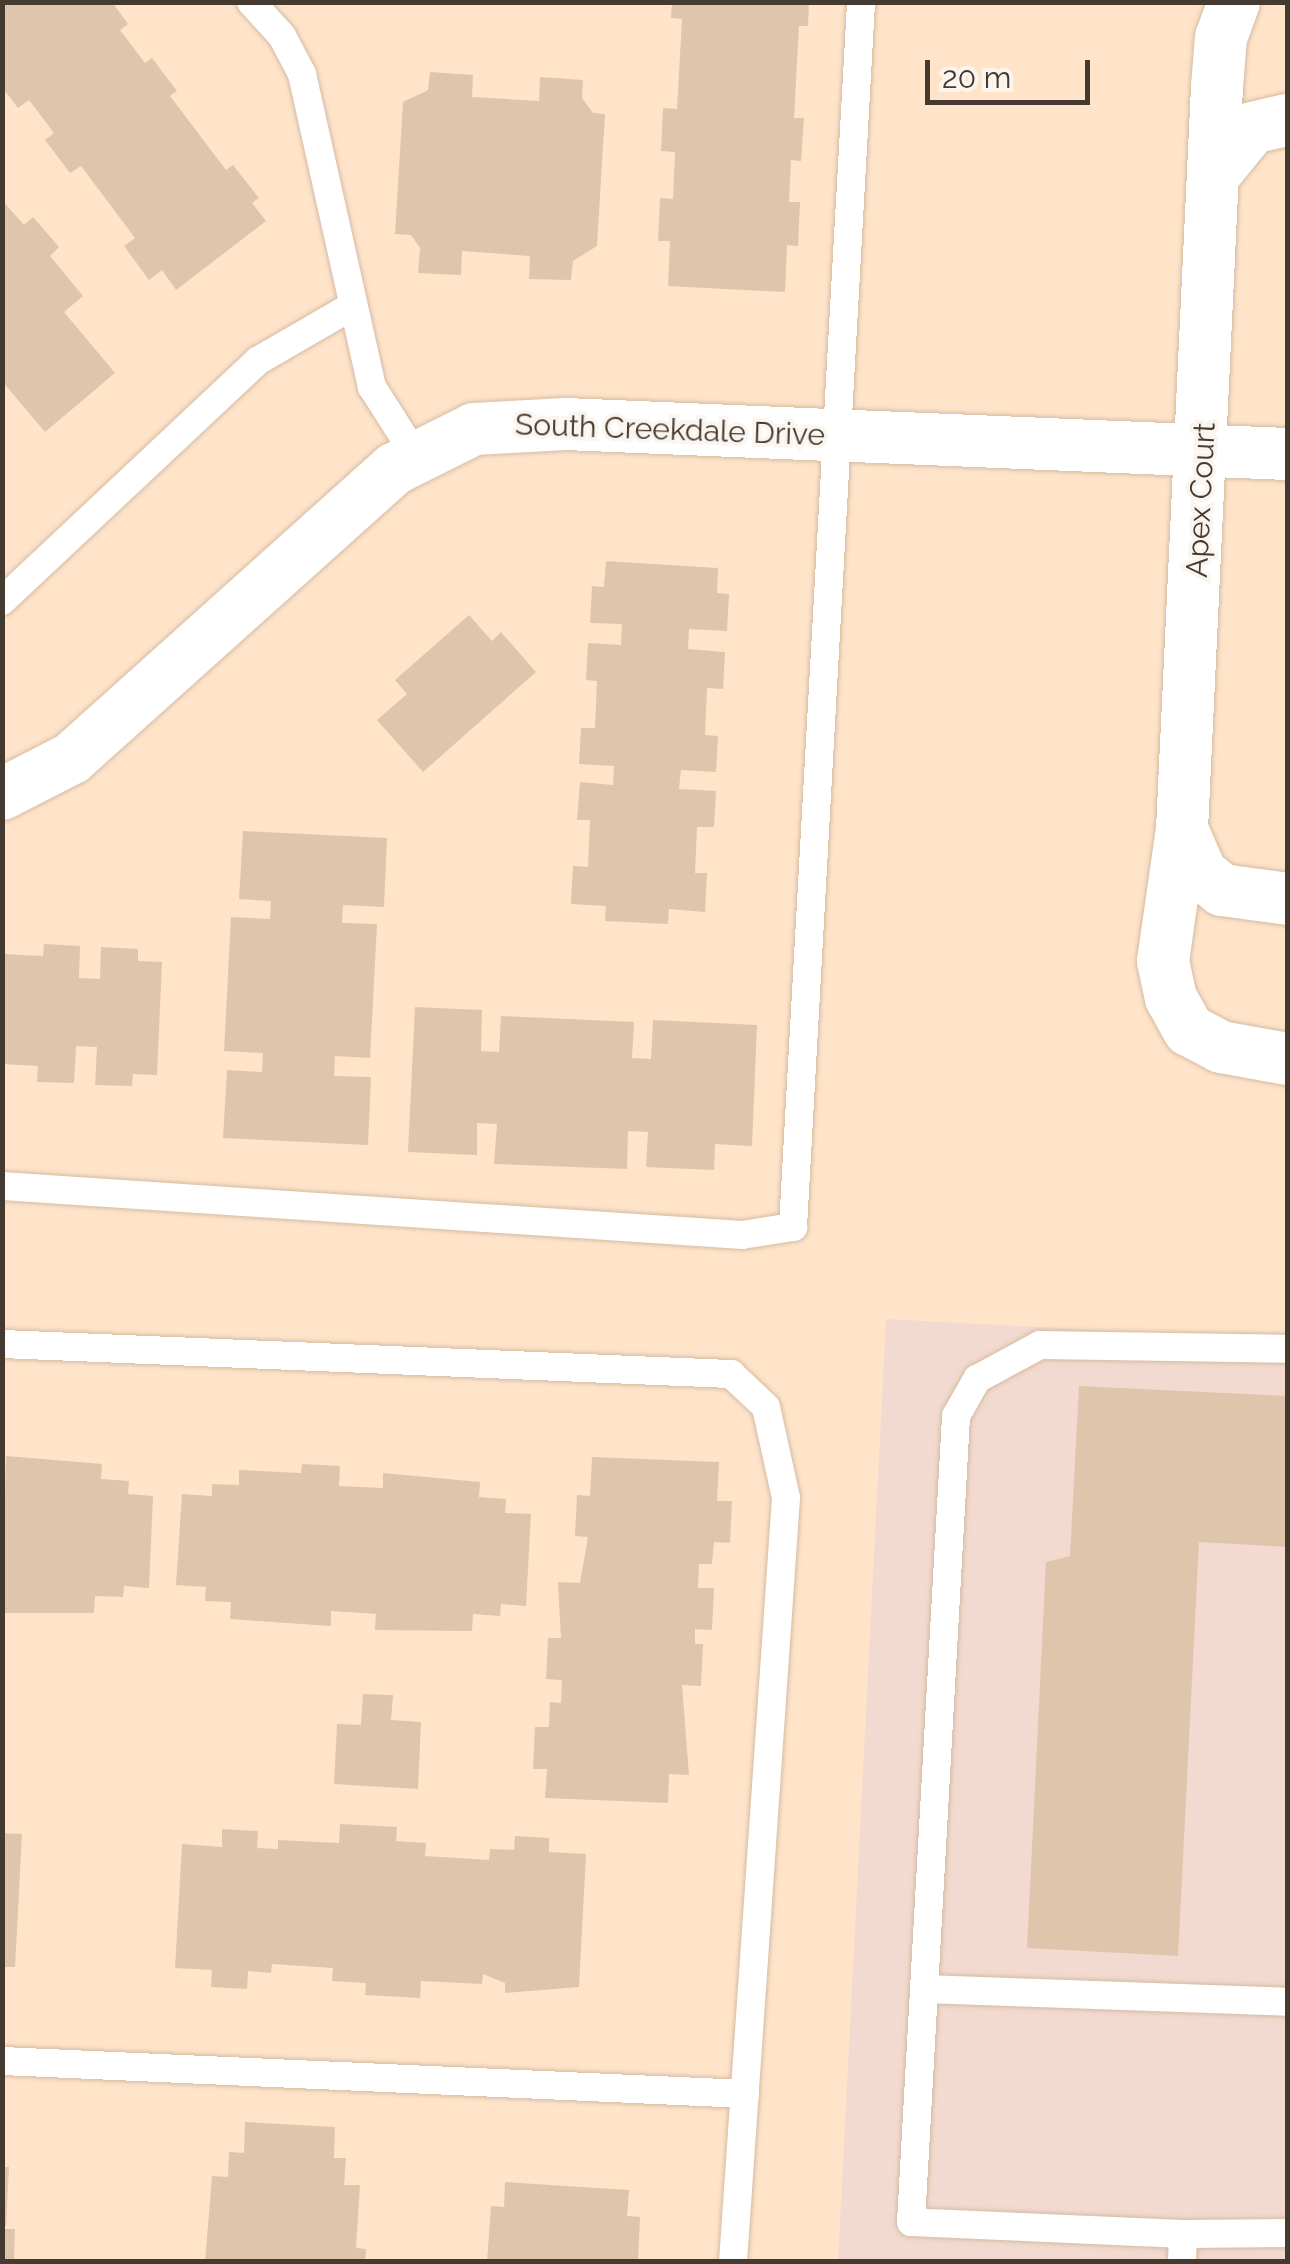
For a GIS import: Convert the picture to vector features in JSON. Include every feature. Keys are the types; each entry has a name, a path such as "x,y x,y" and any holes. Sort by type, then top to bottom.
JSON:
{"street":[{"name":"Apex Court","path":"1234,2 1221,37 1218,170 1182,829 1165,931 1171,998 1189,1030 1221,1047 1288,1059"},
{"path":"1218,170 1252,128 1288,120"},
{"name":"South Creekdale Drive","path":"2,794 72,758 416,456 474,430 513,423 1288,454"},
{"name":"Apex Court","path":"1182,829 1201,873 1222,890 1288,899"}],"lane":[{"path":"251,2 282,36 302,74 372,388 416,456"},
{"path":"2,1186 742,1234 793,1227 860,2"},
{"path":"2,602 259,360 352,306"},
{"path":"2,1344 730,1374 766,1406 786,1498 734,2262"},
{"path":"1288,1350 1040,1344 976,1380 956,1416 912,2222 1182,2248 1288,2233"},
{"path":"924,1989 1288,2002"},
{"path":"2,2061 745,2094"}],"shaded area":[{"path":"886,1319 1287,1340 1287,2261 838,2262"}],"building":[{"path":"2,2 112,2 128,24 120,30 145,63 152,58 177,91 170,96 226,170 233,165 259,198 252,203 266,221 176,290 162,270 149,280 124,246 135,238 81,166 70,173 45,140 54,133 29,100 18,108 2,87"},
{"path":"672,2 809,2 808,26 799,26 794,118 804,118 801,161 791,160 789,202 800,202 798,246 787,245 785,292 668,286 670,241 658,241 660,198 673,199 675,152 661,151 663,108 677,109 682,19 671,18"},
{"path":"430,72 473,75 472,97 539,101 540,77 583,80 582,98 593,113 605,114 597,246 573,261 571,280 529,279 530,256 462,251 461,275 418,273 420,248 411,235 395,234 403,102 428,90"},
{"path":"2,200 24,225 33,217 59,247 50,256 83,296 64,312 115,373 45,432 2,381"},
{"path":"606,561 718,568 717,593 729,594 727,631 689,629 688,649 725,652 723,689 707,688 705,735 718,736 716,772 681,770 679,789 716,791 714,827 697,827 695,873 707,873 705,912 669,909 668,924 605,921 606,906 571,904 573,866 588,867 590,820 577,820 580,782 613,785 614,766 579,764 581,728 595,728 597,681 586,680 588,643 621,645 622,624 590,623 592,586 604,587"},
{"path":"469,615 492,641 501,632 536,672 423,772 377,720 407,694 395,680"},
{"path":"243,831 387,838 384,907 343,905 342,923 377,924 370,1058 335,1056 334,1076 371,1077 368,1145 223,1138 227,1070 262,1072 263,1053 224,1051 231,917 270,919 271,901 239,899"},
{"path":"44,944 80,946 79,978 100,979 101,947 138,949 138,961 162,962 157,1075 133,1074 132,1086 95,1085 97,1047 76,1046 74,1083 37,1082 38,1066 2,1064 2,954 43,956"},
{"path":"415,1007 482,1010 481,1051 499,1052 501,1016 634,1022 632,1058 651,1059 653,1020 757,1025 752,1146 715,1144 714,1170 646,1167 648,1132 628,1131 627,1169 494,1164 497,1124 477,1123 477,1155 408,1152"},
{"path":"1079,1386 1288,1396 1288,1547 1199,1542 1178,1956 1027,1948 1046,1562 1070,1556"},
{"path":"6,1456 102,1464 101,1479 129,1481 128,1494 153,1496 149,1588 124,1586 123,1597 95,1596 94,1613 2,1613"},
{"path":"592,1457 719,1462 717,1501 732,1501 730,1543 714,1542 712,1564 699,1564 698,1588 714,1588 712,1630 695,1629 695,1644 703,1644 701,1686 682,1685 689,1775 669,1774 668,1803 545,1798 547,1769 533,1769 535,1727 549,1727 550,1702 561,1703 562,1680 546,1679 548,1638 561,1638 558,1582 580,1583 588,1537 575,1536 577,1495 590,1496"},
{"path":"302,1464 340,1466 339,1486 383,1488 383,1473 480,1482 479,1497 506,1499 505,1513 531,1514 526,1606 501,1604 500,1616 473,1614 472,1631 375,1630 376,1614 331,1611 331,1626 230,1619 231,1602 205,1601 206,1587 176,1585 182,1494 212,1496 212,1484 239,1485 239,1470 301,1473"},
{"path":"363,1694 393,1695 391,1720 421,1722 418,1789 334,1784 337,1724 361,1725"},
{"path":"340,1824 397,1827 396,1841 426,1843 425,1856 489,1860 490,1849 514,1850 515,1836 549,1838 549,1852 586,1854 579,1987 505,1993 505,1983 483,1974 482,1984 421,1981 420,1998 365,1995 366,1983 332,1981 333,1968 272,1964 271,1973 248,1971 247,1989 211,1987 212,1970 175,1968 182,1844 222,1847 222,1829 258,1831 257,1848 278,1849 278,1840 339,1843"},
{"path":"2,1833 22,1834 15,1967 2,1967"},
{"path":"245,2122 335,2127 334,2158 346,2158 344,2185 360,2185 356,2248 366,2249 365,2262 205,2262 212,2176 228,2177 229,2152 244,2153"},
{"path":"2,2167 9,2167 6,2226 2,2226"},
{"path":"505,2182 629,2190 627,2216 640,2217 638,2262 487,2262 491,2206 504,2207"},
{"path":"2,2229 15,2229 14,2262 2,2262"}]}
